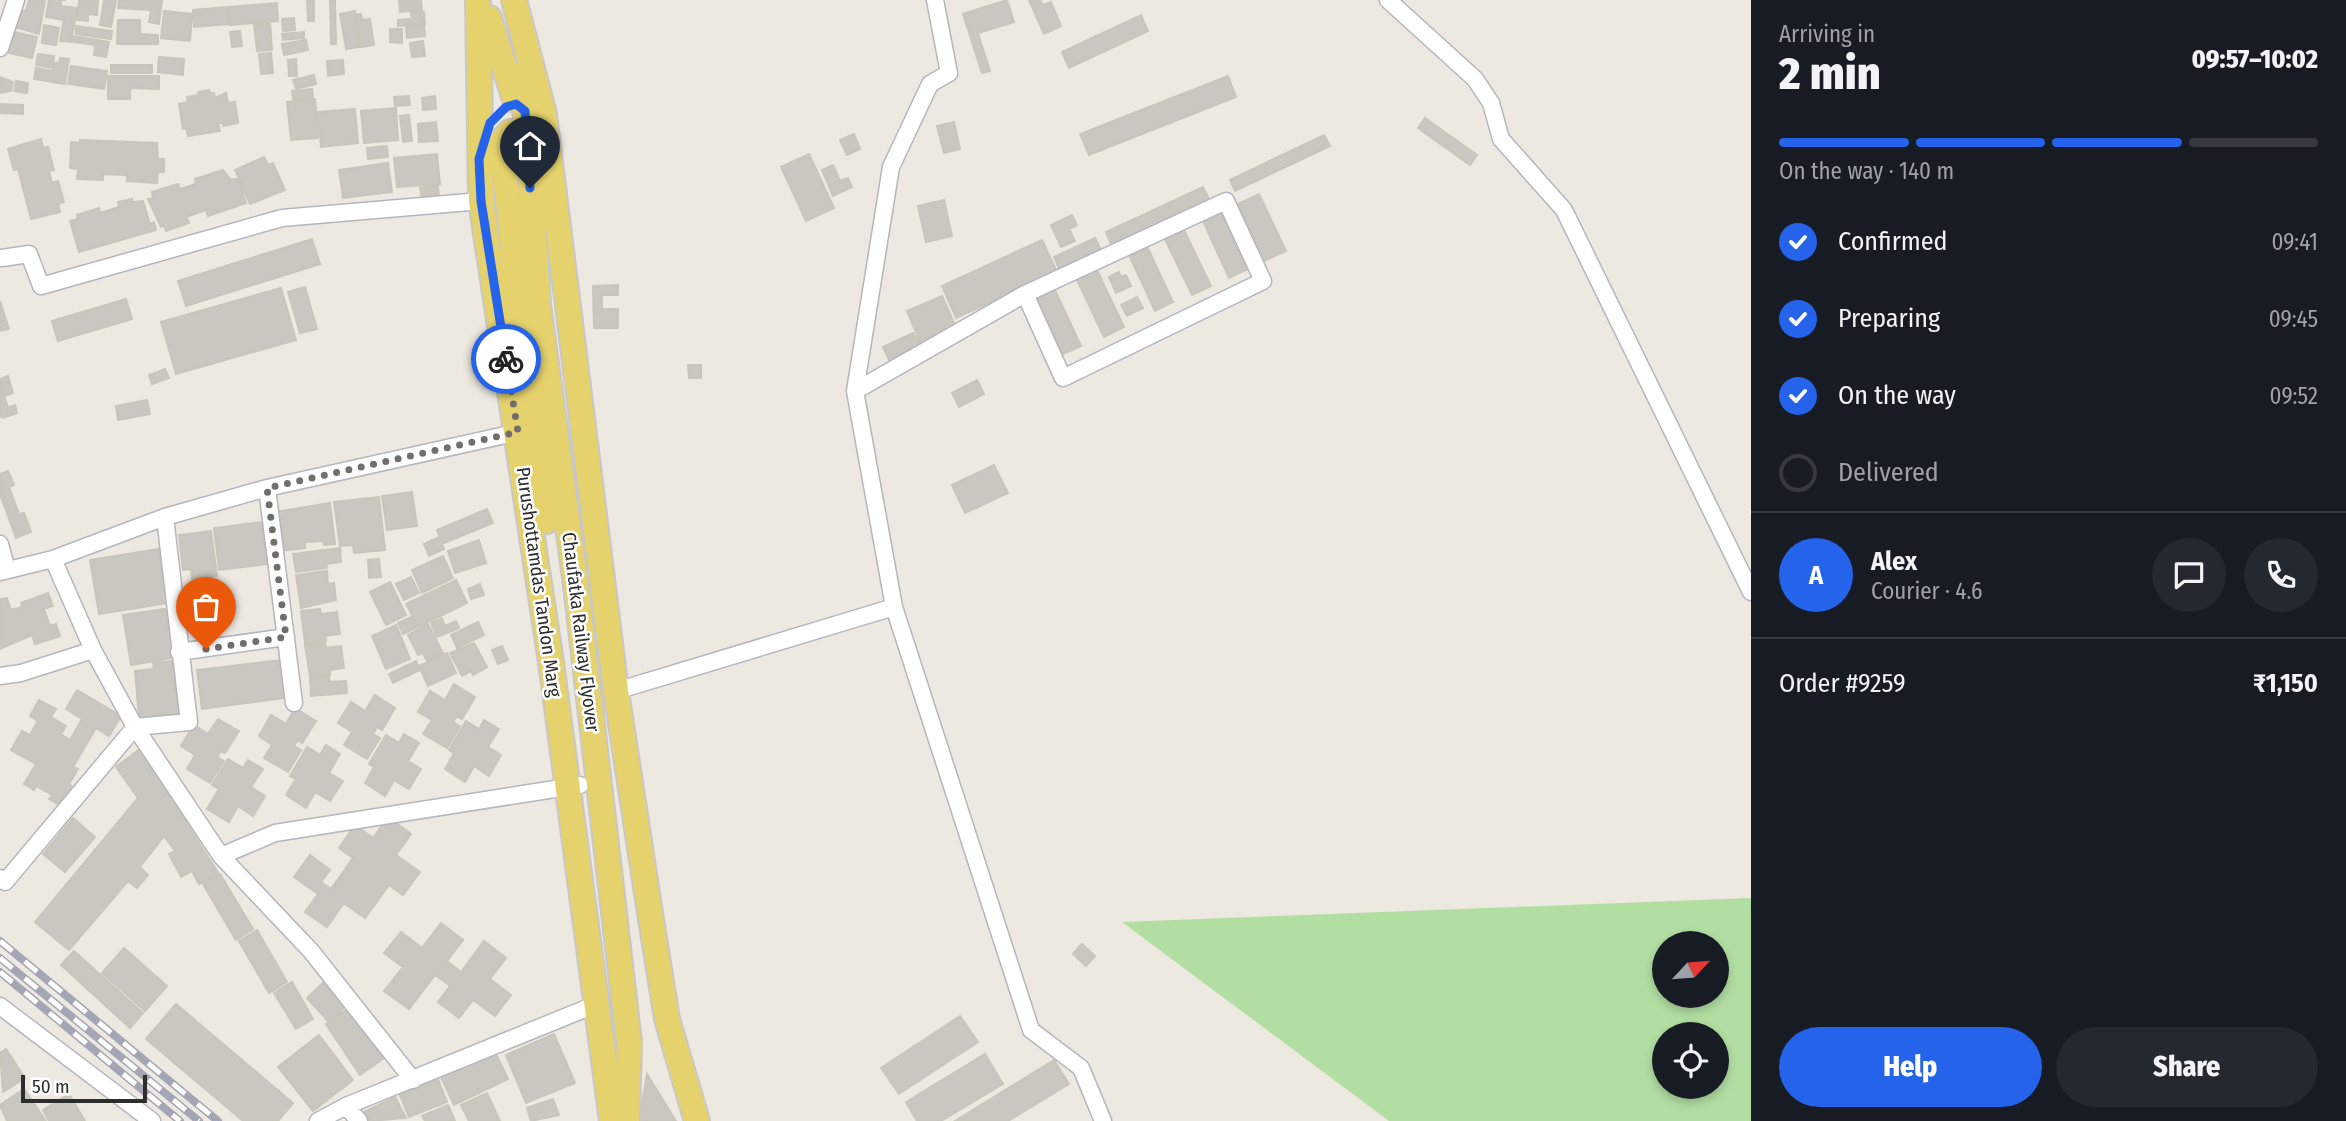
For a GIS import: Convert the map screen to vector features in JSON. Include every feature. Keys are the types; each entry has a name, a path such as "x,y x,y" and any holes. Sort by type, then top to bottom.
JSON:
{"main road":[{"path":"481,0 520,107"},
{"path":"481,0 481,201 526,430 574,785 626,1121"},
{"path":"513,0 520,107"},
{"path":"513,0 544,114 616,691 667,1019 697,1121"},
{"path":"479,159 490,123 506,107 520,107"},
{"name":"Chaufatka Railway Flyover","path":"520,107 529,144 538,304 576,586 629,1042 626,1121"},
{"path":"526,430 522,327 503,140 510,132 518,131 523,133 529,144"},
{"path":"574,785 612,1121"}],"street":[{"path":"0,48 16,0"},
{"path":"935,0 949,74 930,84 891,167 855,391 894,607 1031,1030 1080,1068 1103,1121"},
{"path":"1388,0 1475,79 1491,103 1501,139 1564,210 1751,592"},
{"path":"2,258 29,254 41,286 282,218 481,201"},
{"path":"855,391 1025,294 1226,201 1263,281 1063,378 1025,294"},
{"path":"0,544 3,571 53,559 165,517 267,488 526,430"},
{"path":"267,488 294,702"},
{"path":"0,878 5,882 135,727 189,722 165,517"},
{"path":"53,559 93,650 135,727 222,856 311,951 413,1080"},
{"path":"616,691 894,607"},
{"path":"179,652 286,637"},
{"path":"0,676 21,673 93,650"},
{"path":"222,856 275,833 574,785"},
{"path":"318,1121 346,1106 597,1004"},
{"path":"0,1006 142,1119"},
{"path":"346,1106 359,1121"}],"green space":[{"path":"1751,898 1751,1121 1389,1121 1122,922"}],"building":[{"path":"29,0 45,0 39,34 15,27 18,10 26,11"},
{"path":"49,0 61,0 61,6 77,8 71,42 60,41 64,20 46,17"},
{"path":"79,0 98,0 97,15 88,14 88,21 77,20"},
{"path":"104,0 116,0 111,27 100,25"},
{"path":"119,0 162,0 159,24 149,22 151,10 118,8"},
{"path":"307,0 314,0 314,21 308,21"},
{"path":"330,0 335,0 336,44 331,44"},
{"path":"399,0 421,0 422,10 400,12"},
{"path":"1007,0 1014,22 978,33 990,71 982,73 963,14"},
{"path":"1029,0 1040,0 1043,5 1051,2 1061,26 1044,34"},
{"path":"277,3 278,21 230,25 229,7"},
{"path":"227,7 228,24 194,27 193,10"},
{"path":"164,11 192,14 190,41 161,38"},
{"path":"355,11 360,47 346,49 340,14"},
{"path":"424,12 425,24 398,26 398,20 412,19 411,13"},
{"path":"361,14 362,20 370,19 374,45 361,47 356,15"},
{"path":"1141,15 1148,31 1069,68 1062,52"},
{"path":"294,18 295,30 283,31 282,19"},
{"path":"118,20 140,20 140,34 158,35 158,44 117,44"},
{"path":"270,23 272,50 257,51 254,24"},
{"path":"44,25 59,28 56,45 42,43"},
{"path":"76,26 112,31 111,39 76,34"},
{"path":"424,26 425,36 407,38 406,27"},
{"path":"390,29 402,29 402,43 390,42"},
{"path":"240,31 242,46 232,47 230,32"},
{"path":"14,32 37,37 32,58 9,53"},
{"path":"304,32 304,38 283,40 282,34"},
{"path":"73,36 109,42 106,57 94,55 95,45 73,42"},
{"path":"306,40 308,50 284,55 282,44"},
{"path":"423,41 425,56 412,57 410,43"},
{"path":"271,53 273,73 261,74 259,54"},
{"path":"38,54 54,56 53,68 36,65"},
{"path":"159,57 184,59 183,75 158,72"},
{"path":"60,58 69,59 65,84 34,79 36,68 53,71 54,62 59,63"},
{"path":"296,59 297,76 289,76 288,60"},
{"path":"343,60 344,74 328,76 327,61"},
{"path":"111,65 152,65 152,73 111,73"},
{"path":"71,66 107,71 104,89 68,84"},
{"path":"314,75 316,84 296,89 293,80"},
{"path":"108,76 159,76 159,89 130,88 130,99 108,99"},
{"path":"1228,76 1236,97 1089,155 1080,134"},
{"path":"0,77 13,82 11,91 0,93"},
{"path":"16,81 28,83 27,93 14,91"},
{"path":"312,89 313,98 293,99 292,91"},
{"path":"209,90 214,93 215,98 226,93 228,103 235,102 238,123 223,126 223,123 218,123 220,131 188,136 186,128 183,129 179,104 188,102 187,97"},
{"path":"409,96 410,105 395,106 394,97"},
{"path":"435,96 436,109 423,110 422,98"},
{"path":"315,99 318,138 291,140 287,102"},
{"path":"0,104 23,105 23,114 0,113"},
{"path":"396,108 398,140 364,143 361,111"},
{"path":"355,109 358,143 321,147 318,112"},
{"path":"409,115 412,141 403,142 400,116"},
{"path":"1425,118 1477,155 1470,165 1418,128"},
{"path":"436,122 438,141 419,142 418,124"},
{"path":"954,122 960,149 944,153 937,126"},
{"path":"854,134 860,149 847,155 840,140"},
{"path":"1324,135 1330,146 1235,191 1230,180"},
{"path":"41,139 43,148 48,147 54,170 49,171 52,183 58,181 64,202 58,204 60,212 31,219 18,169 14,170 8,149"},
{"path":"80,140 157,143 158,159 164,159 164,172 158,172 157,183 127,181 127,175 103,174 103,180 77,179 78,169 70,168 71,142 80,143"},
{"path":"387,146 388,157 368,159 367,148"},
{"path":"437,154 440,184 397,187 394,158"},
{"path":"809,154 834,208 806,221 781,167"},
{"path":"264,157 268,165 273,163 285,190 250,204 235,170"},
{"path":"388,163 392,192 343,198 339,170"},
{"path":"833,165 840,181 848,178 852,187 833,196 822,170"},
{"path":"223,170 231,180 238,178 246,203 208,216 206,210 186,217 189,223 166,231 164,225 161,227 148,199 153,198 152,192 178,184 180,189 196,184 195,179"},
{"path":"438,186 439,198 422,200 420,188"},
{"path":"1203,187 1211,203 1113,249 1106,232"},
{"path":"1259,194 1286,251 1264,261 1238,204"},
{"path":"132,199 132,202 143,201 150,224 154,222 156,230 79,252 70,221 78,219 77,215 99,208 100,213 119,207 118,202"},
{"path":"944,200 952,236 926,242 918,206"},
{"path":"1224,211 1250,268 1229,278 1203,221"},
{"path":"1072,215 1077,225 1069,229 1075,241 1061,247 1051,225"},
{"path":"1184,230 1211,286 1192,295 1165,239"},
{"path":"1095,238 1102,252 1060,271 1054,257"},
{"path":"312,239 320,264 186,306 178,281"},
{"path":"1042,240 1057,272 956,318 942,286"},
{"path":"1147,246 1173,302 1155,311 1129,255"},
{"path":"1096,268 1124,327 1104,337 1076,278"},
{"path":"1119,272 1121,277 1126,275 1131,286 1116,293 1109,277"},
{"path":"618,285 618,295 602,295 602,309 618,309 618,328 594,328 593,286"},
{"path":"305,287 317,329 300,333 288,292"},
{"path":"281,288 296,340 176,374 161,322"},
{"path":"1054,288 1081,346 1061,355 1035,298"},
{"path":"942,296 957,330 921,345 907,311"},
{"path":"1137,297 1143,308 1127,316 1121,305"},
{"path":"126,299 132,319 58,341 52,321"},
{"path":"0,301 9,329 0,331"},
{"path":"913,333 920,346 889,360 883,347"},
{"path":"688,365 701,365 701,378 689,378"},
{"path":"165,369 169,378 152,384 149,375"},
{"path":"8,376 13,393 4,396 8,408 15,405 17,413 3,418 0,416 0,379"},
{"path":"977,380 984,394 959,407 952,393"},
{"path":"147,400 150,414 118,420 116,406"},
{"path":"994,465 1008,493 965,513 952,485"},
{"path":"8,471 14,485 9,487 19,514 24,513 31,532 16,538 0,494 0,474"},
{"path":"412,492 417,526 387,530 382,496"},
{"path":"379,497 385,550 354,553 353,545 340,546 334,502"},
{"path":"330,503 335,544 324,545 324,541 305,542 305,548 280,551 276,512"},
{"path":"487,509 493,523 442,544 437,530"},
{"path":"262,522 268,564 219,570 214,528"},
{"path":"211,531 217,576 192,579 191,569 183,570 179,535"},
{"path":"439,537 444,549 429,556 424,544"},
{"path":"479,540 486,563 455,573 448,551"},
{"path":"340,548 341,562 326,564 327,568 296,572 293,554"},
{"path":"159,549 168,603 99,614 90,560"},
{"path":"443,556 453,578 422,593 412,570"},
{"path":"379,559 381,577 369,578 368,560"},
{"path":"327,571 328,584 334,583 336,600 301,608 296,575"},
{"path":"411,577 419,593 404,600 396,584"},
{"path":"456,580 467,603 418,627 406,604"},
{"path":"390,582 406,615 386,625 370,592"},
{"path":"480,584 484,595 471,599 468,589"},
{"path":"48,593 53,606 44,609 50,626 56,624 60,636 35,644 32,635 0,649 0,599 7,598 11,610 22,607 21,603"},
{"path":"165,609 173,658 131,665 123,615"},
{"path":"320,609 321,614 337,612 340,634 325,636 326,641 305,643 301,611"},
{"path":"411,617 416,628 403,634 398,623"},
{"path":"442,618 445,626 456,621 459,628 437,637 431,623"},
{"path":"478,622 484,635 457,648 451,635"},
{"path":"428,624 443,653 427,661 423,653 418,655 408,635"},
{"path":"396,625 410,659 386,669 372,636"},
{"path":"325,643 326,648 341,646 344,668 330,670 330,675 310,677 305,645"},
{"path":"474,643 487,667 473,675 471,671 462,676 450,653"},
{"path":"502,646 508,660 498,664 492,650"},
{"path":"447,653 456,673 428,686 419,666"},
{"path":"281,660 285,698 202,709 197,670"},
{"path":"173,661 178,715 139,718 135,671 154,669 153,663"},
{"path":"416,661 420,670 393,683 389,674"},
{"path":"329,677 330,682 346,681 347,693 311,696 310,679"},
{"path":"454,684 475,697 462,719 457,716 453,722 460,726 447,748 423,734 432,720 418,712 430,691 445,700"},
{"path":"77,690 121,716 109,736 96,728 73,767 78,769 61,806 49,799 52,795 36,786 34,790 24,784 36,764 11,750 22,731 30,735 38,721 30,716 39,700 56,709 51,717 66,726 61,734 70,740 82,719 66,709"},
{"path":"375,695 395,708 382,730 377,727 373,734 380,738 367,759 344,745 352,732 338,723 351,702 365,711"},
{"path":"295,708 316,721 302,743 298,740 294,746 301,750 288,772 264,758 272,745 259,736 271,715 286,724"},
{"path":"218,719 239,731 225,753 221,751 217,757 224,761 210,783 187,769 195,755 181,746 194,725 208,734"},
{"path":"484,720 499,729 488,747 501,755 489,776 474,766 465,782 445,769 454,753 449,750 466,721 479,729"},
{"path":"404,734 419,743 408,761 421,769 409,789 394,780 385,796 365,783 374,767 369,764 386,735 399,743"},
{"path":"326,745 340,754 329,773 343,781 330,801 315,792 306,808 286,795 296,779 290,776 307,747 320,755"},
{"path":"140,749 218,873 199,884 192,871 181,877 169,854 175,851 164,836 140,867 148,875 137,888 128,881 69,950 35,922 138,798 116,767"},
{"path":"228,759 243,768 248,760 263,769 251,787 265,796 253,816 238,806 229,822 207,809 219,789 212,785"},
{"path":"388,817 411,834 396,855 420,872 403,895 389,885 365,918 344,903 327,927 305,912 318,894 294,877 310,855 330,870 321,882 331,889 353,858 339,848 355,825 373,838"},
{"path":"73,818 95,837 65,872 43,854"},
{"path":"220,874 253,929 236,940 203,884"},
{"path":"441,923 463,940 447,961 461,972 484,941 506,958 490,979 511,995 495,1016 473,1000 459,1018 438,1002 450,986 435,975 409,1009 384,991 403,967 384,953 401,932 422,948"},
{"path":"257,930 287,982 269,993 239,941"},
{"path":"1082,944 1095,956 1086,966 1073,954"},
{"path":"124,948 167,986 145,1011 102,973"},
{"path":"74,951 143,1013 130,1028 61,965"},
{"path":"325,981 347,1005 329,1022 307,998"},
{"path":"292,982 313,1019 296,1029 274,993"},
{"path":"176,1004 293,1103 278,1121 243,1121 146,1039"},
{"path":"349,1008 384,1058 360,1075 326,1024"},
{"path":"960,1016 978,1042 899,1094 881,1068"},
{"path":"554,1034 575,1083 526,1103 506,1055"},
{"path":"319,1035 353,1080 313,1111 278,1067"},
{"path":"6,1049 25,1078 3,1092 0,1053"},
{"path":"495,1052 508,1079 454,1105 441,1077"},
{"path":"985,1054 1003,1084 941,1121 917,1121 906,1102"},
{"path":"1054,1060 1069,1084 1008,1121 955,1121"},
{"path":"647,1074 676,1121 639,1121"},
{"path":"437,1077 447,1102 409,1117 399,1093"},
{"path":"24,1089 46,1121 7,1121 0,1105"},
{"path":"487,1093 500,1121 469,1121 461,1105"},
{"path":"69,1094 85,1121 49,1121 43,1110"},
{"path":"395,1097 406,1118 369,1121 364,1112"},
{"path":"553,1099 559,1115 531,1121 527,1108"},
{"path":"448,1105 455,1121 425,1121 422,1116"}],"railway":[{"path":"0,941 218,1121"},
{"path":"0,958 199,1121"},
{"path":"0,972 180,1121"}],"way so far":[{"path":"206,649 286,637 267,488 518,432 506,359"}],"route":[{"path":"506,359 481,201 479,159 490,123 506,107 516,104 525,111 530,188"}]}
